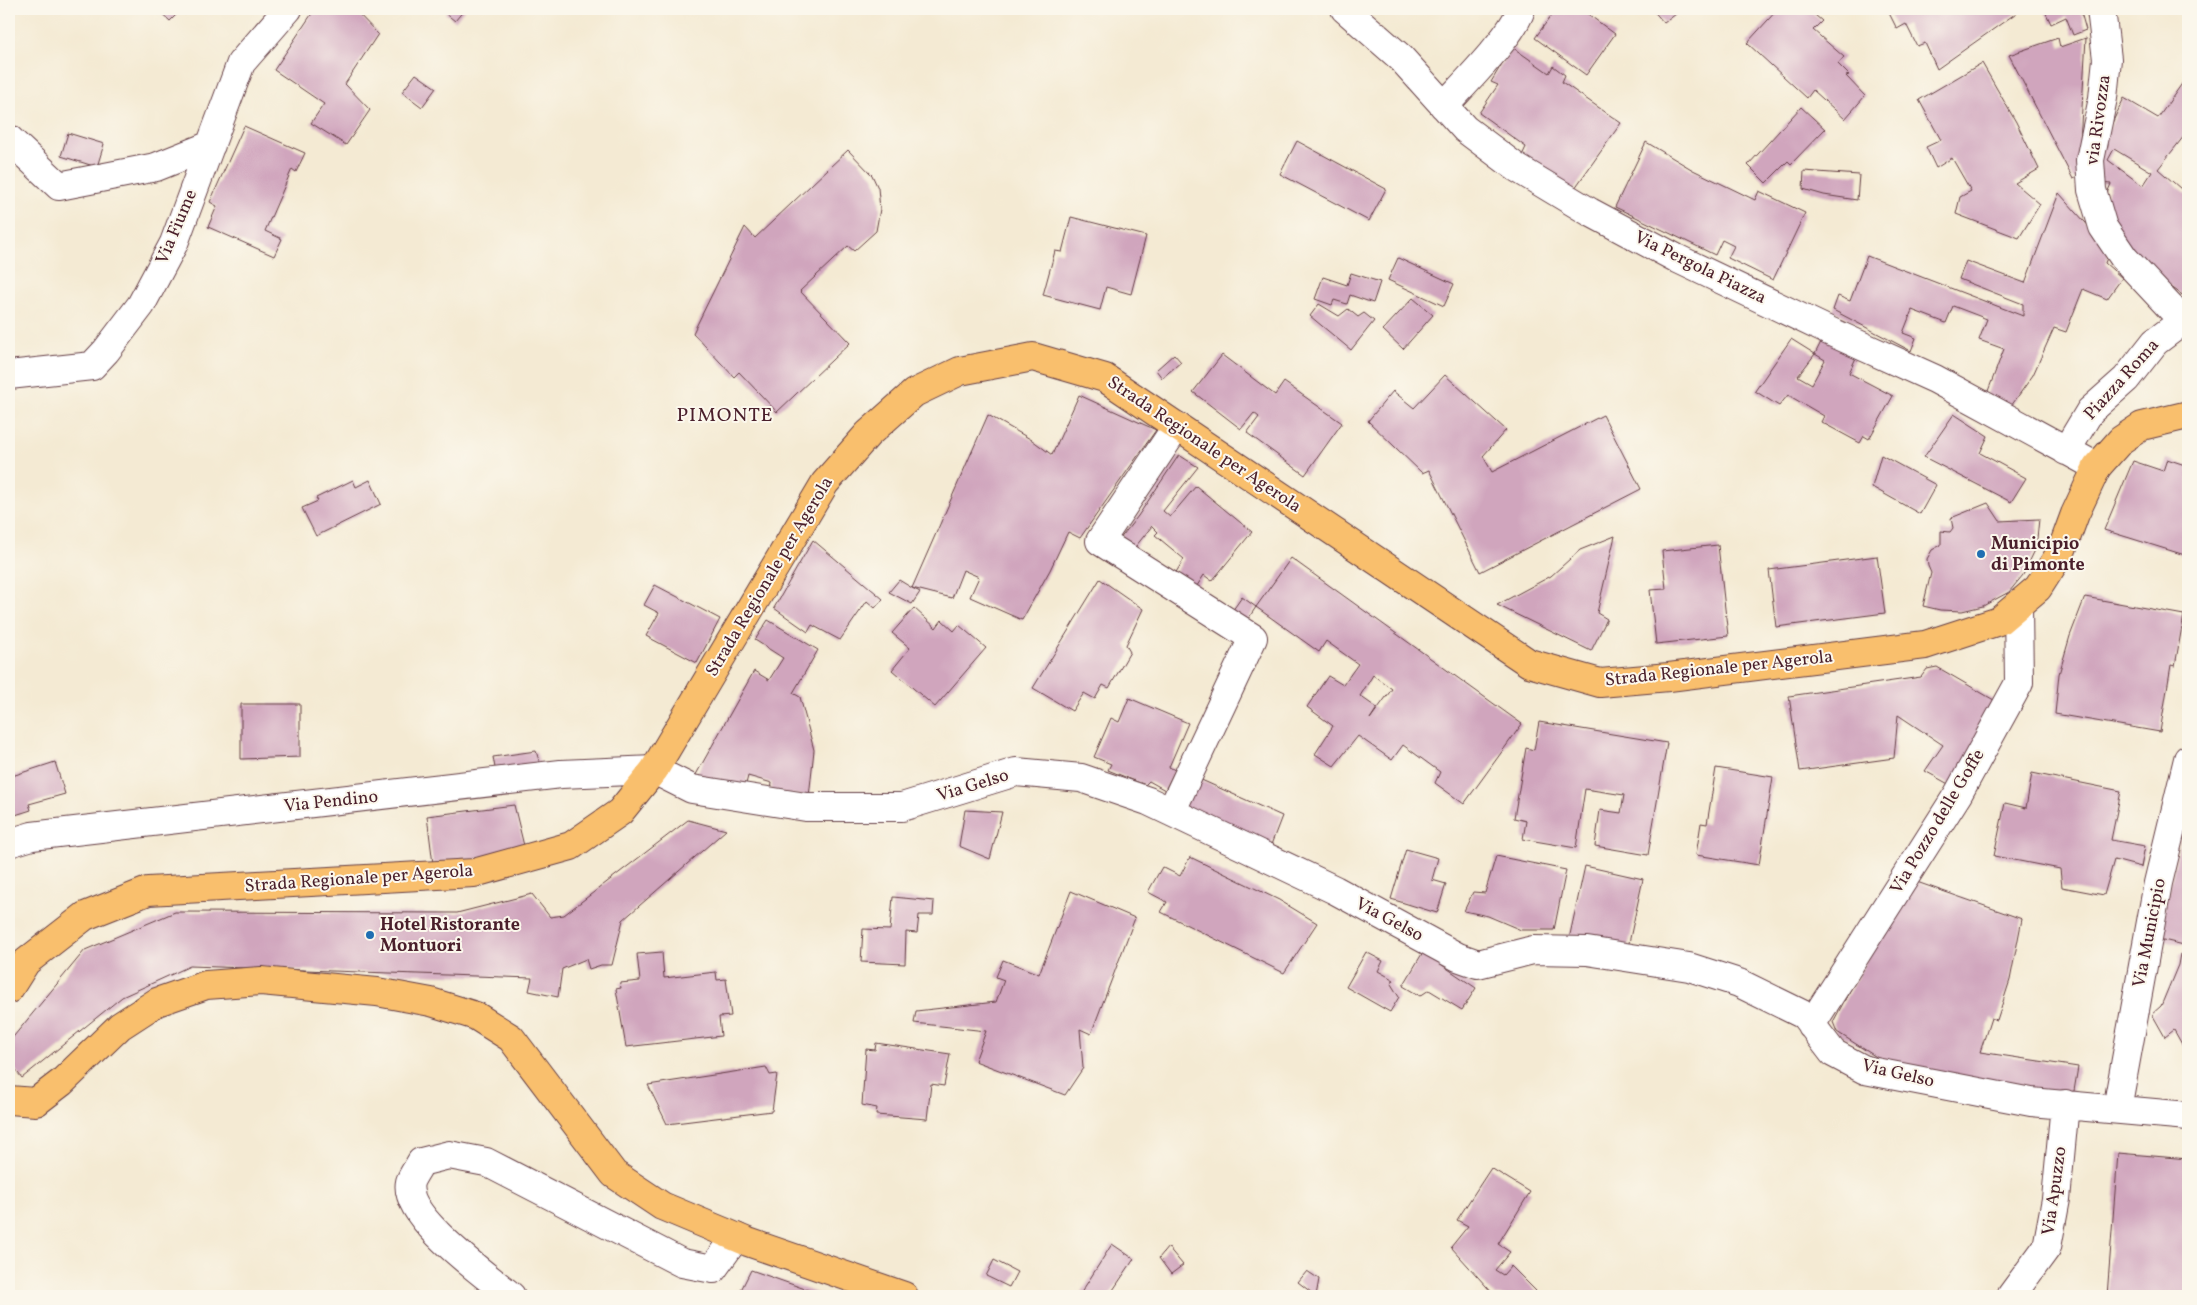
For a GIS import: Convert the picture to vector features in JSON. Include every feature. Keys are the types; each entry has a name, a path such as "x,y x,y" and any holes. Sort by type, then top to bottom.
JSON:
{"main road":[{"name":"Strada Regionale per Agerola","path":"9,989 26,962 85,916 148,891 474,874 571,846 620,812 654,770 825,483 868,434 914,393 960,371 1033,357 1105,378 1529,663 1600,684 1925,645 1999,621 2038,588 2061,552 2075,514 2097,467 2121,440 2142,426 2188,415"},
{"path":"9,1100 36,1102 62,1082 120,1026 157,1002 206,985 261,981 377,992 431,1002 476,1016 511,1038 614,1174 662,1206 736,1237 904,1296"}],"street":[{"name":"Via Fiume","path":"9,375 92,366 106,351 141,305 174,242 241,63 288,9"},
{"name":"Via Pergola Piazza","path":"1345,9 1401,58 1465,129 1517,168 1590,212 1676,258 1935,379 2097,467"},
{"path":"1444,106 1519,18 1521,9"},
{"name":"via Rivozza","path":"2101,9 2107,59 2103,98 2090,160 2092,190 2103,227 2124,258 2186,322"},
{"path":"9,139 59,186 156,167 211,145"},
{"name":"Piazza Roma","path":"2066,451 2090,411 2126,379 2155,342 2186,322"},
{"path":"1170,812 1253,638 1100,541 1177,426"},
{"name":"Via Pozzo delle Goffe","path":"1811,1024 1958,794 2020,684 2018,605"},
{"name":"Via Municipio","path":"2117,1109 2158,883 2188,759"},
{"name":"Via Gelso","path":"654,770 692,789 816,807 902,808 1016,772 1081,778 1148,801 1335,890 1458,957 1478,964 1533,950 1588,951 1689,968 1739,983 1804,1015 1833,1053 1865,1070 2031,1102 2188,1116"},
{"name":"Via Pendino","path":"9,843 32,836 561,774 654,770"},
{"name":"Via Apuzzo","path":"2011,1296 2047,1247 2056,1199 2066,1104"},
{"path":"511,1296 438,1235 414,1207 410,1183 422,1162 449,1155 486,1162 682,1263 713,1269 736,1237"}],"building":[{"path":"157,9 182,9 170,21"},
{"path":"315,9 354,9 378,34 345,84 370,110 346,145 311,123 324,104 274,70"},
{"path":"449,9 465,9 455,21 445,13"},
{"path":"1556,9 1581,9 1615,34 1586,75 1535,38"},
{"path":"1652,9 1672,9 1676,14 1664,23"},
{"path":"1778,9 1808,9 1822,21 1813,30 1844,57 1838,64 1849,75 1846,76 1865,96 1845,119 1813,90 1807,98 1747,43"},
{"path":"1887,9 2022,9 1937,69 1925,43 1917,46 1906,24 1897,29"},
{"path":"2044,9 2080,9 2086,30 2073,35 2066,17 2051,24"},
{"path":"2179,9 2188,9 2188,18"},
{"path":"2058,38 2060,47 2086,38 2078,177 2073,179 2009,55"},
{"path":"1512,47 1549,73 1553,66 1565,75 1562,82 1621,123 1570,195 1520,160 1526,147 1479,113 1498,85 1491,82"},
{"path":"1982,63 2016,122 2039,169 2015,183 2040,204 2019,238 1956,214 1960,197 1971,191 1952,158 1936,168 1926,147 1941,140 1919,100"},
{"path":"416,74 436,88 422,107 402,92"},
{"path":"2188,75 2188,131 2158,169 2188,195 2188,299 2139,264 2116,229 2104,200 2111,184 2099,183 2097,155 2124,98 2158,118","holes":["2114,149 2152,172 2143,186 2108,160"]},
{"path":"1801,107 1825,129 1791,164 1788,161 1766,183 1748,165"},
{"path":"244,126 305,153 296,172 292,169 265,231 282,239 274,256 208,227 217,206 210,202"},
{"path":"68,133 104,144 97,167 61,156"},
{"path":"1297,141 1386,189 1369,221 1280,174"},
{"path":"1646,142 1693,170 1755,200 1759,191 1805,213 1773,280 1728,258 1734,246 1722,240 1715,255 1615,207"},
{"path":"848,150 872,175 878,188 880,209 876,231 854,251 848,246 800,291 850,343 777,412 739,372 734,377 693,333 745,227 755,238"},
{"path":"1804,171 1859,175 1857,200 1824,195 1803,189"},
{"path":"2059,193 2110,250 2105,263 2122,278 2107,299 2083,289 2066,332 2054,328 2033,375 2009,409 1985,399 2004,349 1979,340 1987,319 1953,306 1946,323 1912,310 1903,333 1916,338 1911,351 1833,310 1838,296 1850,301 1867,256 2023,316 2023,304 1959,279 1966,261 2025,283"},
{"path":"1071,217 1146,236 1131,294 1106,287 1100,310 1043,295 1055,251 1062,252"},
{"path":"1398,258 1454,284 1444,306 1388,280"},
{"path":"1351,273 1380,282 1373,303 1350,295 1347,304 1334,300 1332,305 1315,299 1323,277 1347,285"},
{"path":"1413,298 1433,315 1403,349 1383,330"},
{"path":"1319,304 1339,316 1348,309 1358,317 1364,313 1374,321 1351,350 1310,316"},
{"path":"1825,334 1860,349 1849,373 1893,396 1869,439 1864,436 1860,443 1821,422 1824,416 1788,395 1779,406 1755,391 1791,339 1815,354","holes":["1815,354 1825,360 1812,384 1798,376"]},
{"path":"1174,354 1181,362 1162,378 1156,370"},
{"path":"1222,355 1275,395 1284,382 1342,423 1305,475 1247,433 1259,417 1254,413 1241,429 1193,392"},
{"path":"1445,375 1506,430 1483,456 1492,472 1603,415 1641,489 1480,572 1429,470 1422,473 1368,421 1393,391 1414,408"},
{"path":"1079,395 1156,430 1080,538 1068,532 1050,570 1022,620 970,597 979,577 963,570 952,598 912,588 988,415 1032,440 1052,455"},
{"path":"1954,414 1988,436 1980,453 2026,478 2011,502 1924,457"},
{"path":"1179,455 1198,467 1163,511 1170,517 1196,486 1252,532 1212,581 1204,575 1193,592 1172,579 1184,559 1155,535 1158,532 1152,526 1132,551 1119,540 1138,516"},
{"path":"1881,455 1936,485 1920,514 1872,487"},
{"path":"2167,459 2188,466 2188,556 2104,530 2133,461 2163,471"},
{"path":"353,480 356,487 370,480 381,504 316,536 302,508 318,501 316,498"},
{"name":"Municipio di Pimonte","path":"1988,503 2000,521 2039,519 2036,548 2023,575 2009,592 1983,606 1962,611 1940,610 1923,606 1931,573 1927,559 1932,550 1941,545 1941,531 1950,532 1953,528 1951,518"},
{"path":"1615,536 1597,613 1607,619 1591,651 1497,605 1551,576 1580,550"},
{"path":"813,540 883,599 875,608 867,601 840,640 812,625 808,632 774,608"},
{"path":"1718,545 1728,636 1656,644 1650,590 1666,589 1662,551"},
{"path":"1877,556 1885,613 1776,627 1769,570"},
{"path":"1291,558 1522,724 1464,804 1435,783 1440,772 1403,745 1392,760 1358,736 1334,766 1315,754 1333,726 1307,707 1328,676 1343,685 1358,664 1326,641 1319,652 1256,607","holes":["1373,675 1392,689 1370,719 1377,708 1360,696"]},
{"path":"1100,579 1143,609 1126,645 1130,652 1109,688 1103,685 1095,699 1084,693 1072,711 1033,688"},
{"path":"899,580 920,592 912,604 889,592"},
{"path":"655,585 720,619 697,663 646,636 659,613 644,605"},
{"path":"1242,597 1256,607 1244,625 1230,614"},
{"path":"2085,597 2184,615 2175,666 2171,665 2160,732 2055,714 2059,674 2070,636"},
{"path":"914,608 936,628 942,620 954,631 959,625 986,648 935,707 892,670 910,648 892,633"},
{"path":"768,620 818,650 793,693 800,697 814,750 809,797 771,791 772,783 748,776 745,788 693,780 754,671 769,680 783,658 755,640"},
{"path":"1937,667 1999,703 1952,786 1925,771 1943,745 1898,715 1894,758 1800,771 1789,696 1921,677 1927,669"},
{"path":"1129,698 1188,723 1169,767 1175,770 1165,790 1149,781 1145,785 1108,770 1111,764 1094,757 1111,718 1119,722"},
{"path":"241,704 300,704 300,757 241,759"},
{"path":"1539,722 1667,743 1648,855 1595,846 1600,810 1621,813 1624,795 1585,789 1576,848 1523,839 1526,821 1514,818 1526,748 1534,750"},
{"path":"536,751 541,767 496,773 493,757"},
{"path":"55,762 65,794 29,804 31,810 9,817 9,777"},
{"path":"1716,768 1773,777 1759,865 1696,855 1701,823 1707,824"},
{"path":"2032,773 2121,791 2111,840 2145,846 2141,867 2114,860 2104,895 2062,887 2060,869 1994,856 2005,803 2026,808"},
{"path":"1197,778 1282,816 1269,850 1181,812"},
{"path":"2188,803 2188,946 2159,939"},
{"path":"514,805 525,850 476,859 433,864 427,816"},
{"path":"965,810 1002,812 990,859 959,846"},
{"name":"Hotel Ristorante Montuori","path":"688,820 726,830 623,920 612,965 601,965 589,969 586,959 562,969 558,997 529,991 532,978 190,966 122,997 22,1078 9,1062 9,1042 85,950 175,912 457,913 532,894 550,917 564,915"},
{"path":"1406,849 1438,858 1432,880 1446,884 1437,913 1391,899"},
{"path":"1496,856 1566,870 1554,930 1521,930 1488,916 1464,911 1473,892 1485,893"},
{"path":"1190,857 1279,900 1317,923 1284,973 1161,912 1167,902 1148,892 1162,867 1180,876"},
{"path":"1585,866 1643,879 1627,952 1569,939"},
{"path":"1914,881 2022,919 2010,980 1997,1020 1991,1018 1980,1052 2078,1067 2073,1097 1964,1082 1878,1058 1837,1032 1833,1022 1885,926"},
{"path":"1071,891 1135,918 1091,1034 1080,1029 1083,1068 1065,1095 975,1061 986,1031 914,1023 916,1011 996,1002 1004,980 996,977 1003,960 1039,974"},
{"path":"893,897 934,901 933,915 919,915 917,933 906,932 905,964 861,962 863,929 890,930"},
{"path":"662,952 664,978 716,972 717,980 726,979 731,1016 719,1017 721,1036 626,1047 616,989 621,988 620,983 640,981 637,954"},
{"path":"1366,952 1383,961 1378,971 1394,980 1391,984 1399,997 1390,1012 1346,987"},
{"path":"1423,952 1476,988 1462,1010 1429,990 1420,996 1403,986"},
{"path":"2180,954 2188,954 2188,1055 2174,1030 2165,1037 2152,1014 2161,1006 2178,965"},
{"path":"876,1043 950,1054 944,1086 931,1084 927,1119 876,1115 877,1108 862,1105 866,1049 875,1050"},
{"path":"766,1067 770,1075 777,1074 772,1111 667,1124 648,1085"},
{"path":"2118,1153 2188,1159 2188,1296 2107,1296"},
{"path":"1491,1168 1530,1192 1498,1244 1510,1252 1495,1270 1503,1275 1511,1266 1536,1291 1533,1296 1495,1296 1451,1247 1468,1226 1457,1220"},
{"path":"1112,1244 1134,1259 1109,1296 1079,1296"},
{"path":"1168,1247 1183,1265 1171,1274 1159,1258"},
{"path":"994,1260 1017,1272 1009,1287 986,1276"},
{"path":"751,1270 825,1296 738,1296"},
{"path":"1307,1271 1319,1279 1316,1296 1298,1282"}],"place":[{"name":"Municipio di Pimonte","path":"1981,554"},
{"name":"Hotel Ristorante Montuori","path":"370,935"}],"district":[{"name":"PIMONTE","path":"725,416"}]}
